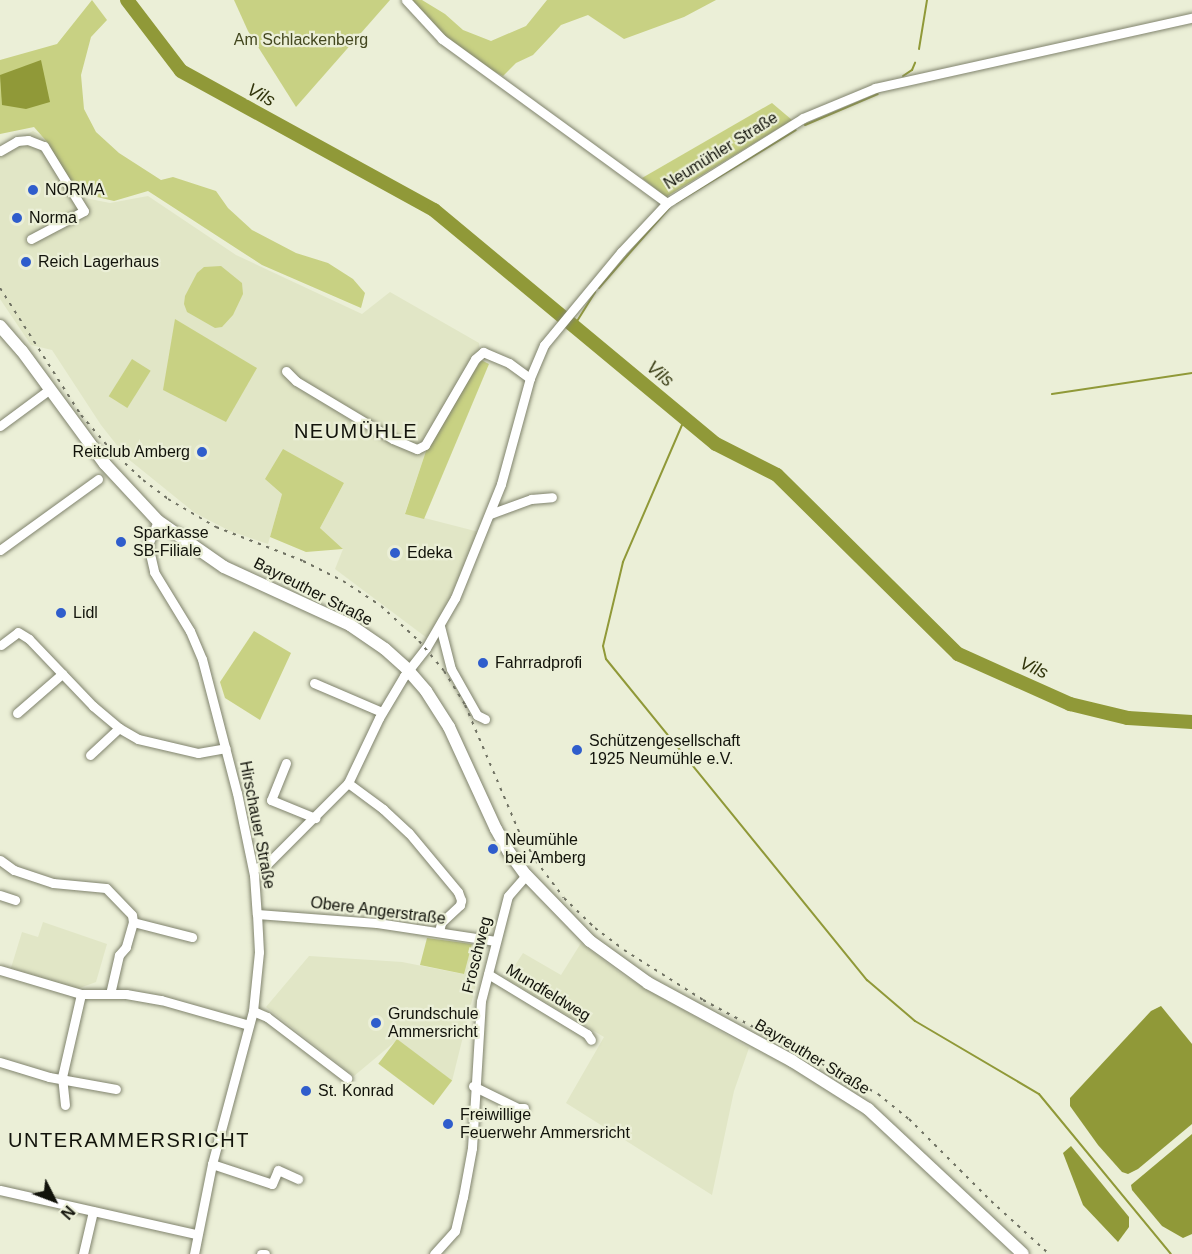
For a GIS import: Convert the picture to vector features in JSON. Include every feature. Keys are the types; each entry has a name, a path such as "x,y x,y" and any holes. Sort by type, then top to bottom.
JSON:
{"main road":[{"name":"Bayreuther Straße","path":"0,326 105,464 158,521 224,567 350,625 385,649 407,669 426,691 448,728 496,829 526,875 590,941 648,982 792,1061 868,1109 1023,1254"}],"street":[{"path":"406,0 442,39 668,203"},
{"name":"Neumühler Straße","path":"253,869 267,864 348,783 382,712 407,669 440,626 459,589 501,484 530,378 551,335 621,252 668,203 802,118 874,88 1192,18"},
{"path":"0,151 17,141 28,140 44,146 84,211 31,239"},
{"path":"286,371 296,381 393,439 417,449 425,445 475,359 483,352 509,363 530,378"},
{"path":"0,426 50,389"},
{"path":"0,550 98,479"},
{"path":"490,514 531,499 552,498"},
{"name":"Hirschauer Straße","path":"158,521 148,545 154,572 190,631 202,659 226,748 253,869 259,952 253,1011 212,1164 196,1234 194,1254"},
{"path":"440,626 451,669 477,715 485,719"},
{"path":"1,645 18,632 29,639 119,728 138,739 198,753 226,748"},
{"path":"17,713 62,674"},
{"path":"314,683 382,712"},
{"path":"90,755 119,728"},
{"path":"286,763 271,800 315,818"},
{"path":"348,783 384,808 409,832 458,892 460,905 441,923 439,932"},
{"path":"0,860 14,870 53,883 106,888 132,915 133,922 126,947 119,955 110,993"},
{"name":"Froschweg","path":"434,1254 454,1231 463,1197 471,1148 473,1086 481,1001 508,896 526,875"},
{"path":"0,895 15,900"},
{"name":"Obere Angerstraße","path":"257,914 377,923 496,941"},
{"path":"133,922 192,937"},
{"path":"0,970 81,994 110,993 161,1000 249,1025"},
{"name":"Mundfeldweg","path":"488,974 587,1034 591,1040"},
{"path":"64,1105 62,1077 81,994"},
{"path":"253,1011 267,1017 347,1078"},
{"path":"0,1062 50,1077 62,1077 116,1089"},
{"path":"473,1086 518,1108 524,1108"},
{"path":"212,1164 272,1184 278,1170 298,1179"},
{"path":"0,1191 196,1234"},
{"path":"82,1254 93,1211"}],"shaded area":[{"path":"41,60 50,102 26,109 2,105 0,75"},
{"path":"33,131 47,138 85,198 110,203 148,196 236,255 362,314 390,292 479,343 481,360 427,448 405,513 479,532 448,602 427,638 335,569 343,549 320,528 344,483 282,494 268,544 230,531 195,513 127,458 101,425 52,350 31,345 0,299 0,148"},
{"path":"43,922 107,944 96,982 77,989 11,968 22,932 38,937"},
{"path":"581,943 624,976 749,1048 734,1091 712,1195 566,1103 604,1037 506,979 523,953 561,975"},
{"name":"Grundschule Ammersricht","path":"472,944 485,948 452,1081 397,1040 354,1076 266,1007 309,956 402,962 463,974"},
{"path":"1161,1006 1192,1044 1192,1124 1138,1169 1128,1174 1122,1172 1098,1145 1070,1106 1070,1098 1151,1011"},
{"path":"1192,1134 1192,1234 1183,1238 1162,1226 1132,1190 1131,1185"},
{"path":"1071,1146 1129,1217 1129,1227 1118,1242 1083,1205 1063,1153"}],"green space":[{"path":"92,0 107,20 91,37 81,75 84,109 96,132 119,153 161,180 173,177 216,191 228,208 252,230 296,253 328,263 353,279 365,293 361,308 262,265 148,191 114,201 76,192 48,143 34,127 0,134 0,60 57,44"},
{"name":"Am Schlackenberg","path":"234,0 390,0 296,107 248,31"},
{"path":"409,0 422,0 445,14 463,30 491,41 526,26 547,0 716,0 684,17 624,39 588,15 561,25 533,55 516,63 503,76 452,44"},
{"path":"772,103 792,120 666,197 642,178"},
{"path":"221,266 242,283 243,294 233,315 222,327 215,328 187,312 184,304 185,296 197,273 204,267"},
{"path":"175,319 257,368 226,422 163,390"},
{"path":"132,359 151,371 127,408 109,396"},
{"path":"481,360 489,364 424,519 405,514 427,448"},
{"path":"283,449 344,483 320,528 343,549 306,552 270,537 282,494 265,479"},
{"path":"254,631 291,653 260,720 225,698 220,682"},
{"path":"427,938 472,944 464,974 420,965"},
{"path":"397,1039 452,1081 433,1105 378,1064"}],"waterway":[{"name":"Vils","path":"127,0 181,71 434,210 716,444 777,475 958,654 1070,704 1128,718 1192,722"},
{"path":"919,49 927,0"},
{"path":"903,76 912,70 915,63"},
{"path":"805,125 878,94"},
{"path":"676,203 796,130"},
{"path":"599,288 669,208"},
{"path":"574,326 595,292"},
{"path":"1052,394 1192,373"},
{"path":"685,418 623,562 603,646 606,659 867,980 915,1021 1039,1094 1171,1254"}],"railway":[{"path":"0,288 81,415 112,451 143,480 168,499 216,527 303,561 343,581 381,606 419,641 444,671 465,705 520,834 536,861 564,898 595,928 624,950 703,1000 878,1094 909,1119 991,1201 1049,1254"}],"place":[{"name":"NORMA","path":"33,190"},
{"name":"Norma","path":"17,218"},
{"name":"Reich Lagerhaus","path":"26,262"},
{"name":"Reitclub Amberg","path":"202,452"},
{"name":"Sparkasse SB-Filiale","path":"121,542"},
{"name":"Edeka","path":"395,553"},
{"name":"Lidl","path":"61,613"},
{"name":"Fahrradprofi","path":"483,663"},
{"name":"Schützengesellschaft 1925 Neumühle e.V.","path":"577,750"},
{"name":"Neumühle bei Amberg","path":"493,849"},
{"name":"Grundschule Ammersricht","path":"376,1023"},
{"name":"St. Konrad","path":"306,1091"},
{"name":"Freiwillige Feuerwehr Ammersricht","path":"448,1124"}],"district":[{"name":"NEUMÜHLE","path":"356,431"},
{"name":"UNTERAMMERSRICHT","path":"129,1140"}]}
